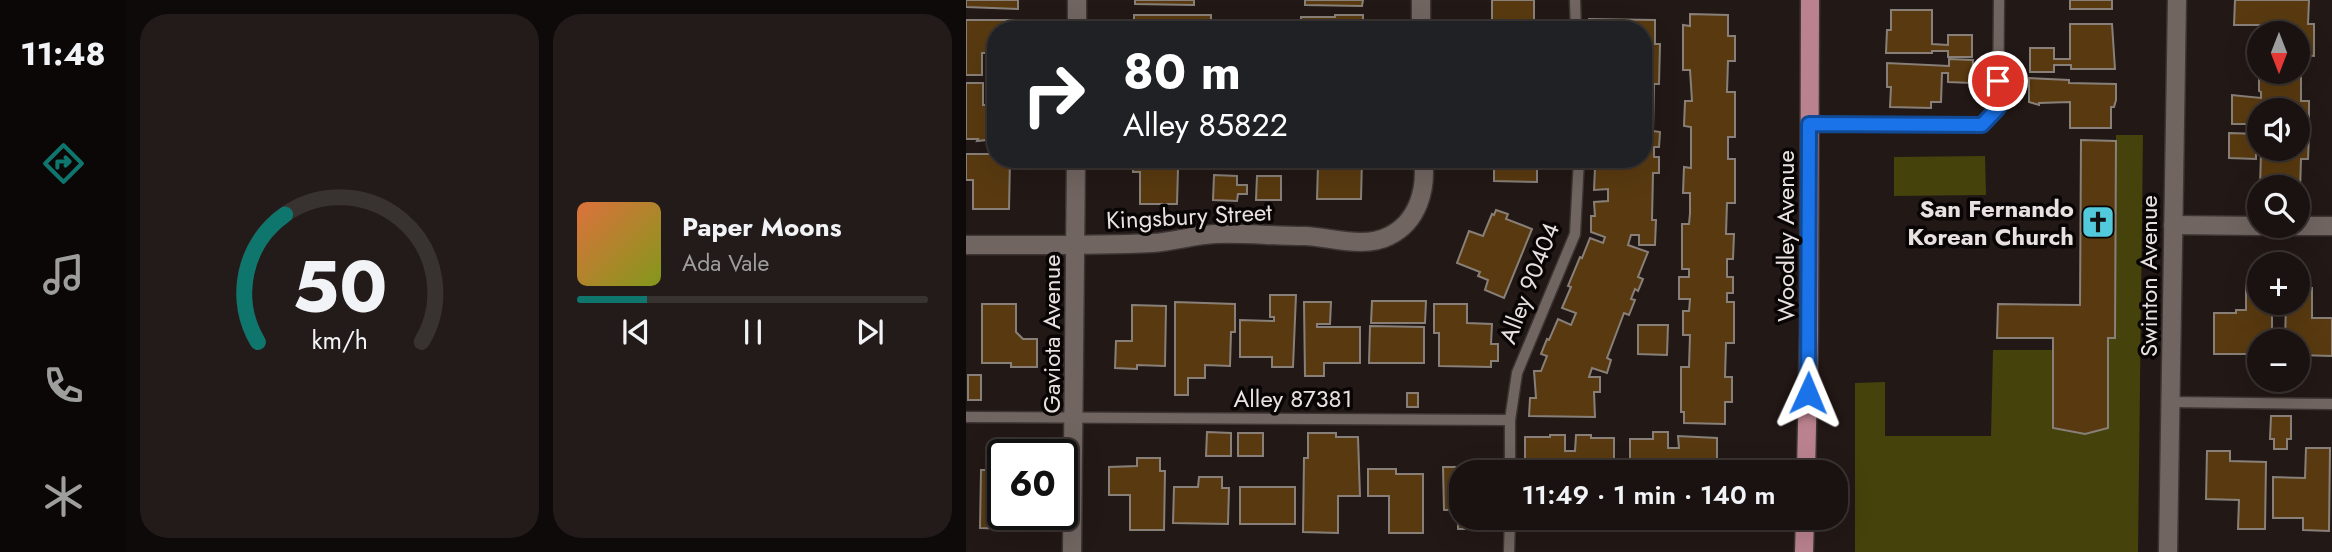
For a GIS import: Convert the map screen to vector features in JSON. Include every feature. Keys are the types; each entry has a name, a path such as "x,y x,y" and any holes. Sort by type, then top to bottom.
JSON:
{"main road":[{"name":"Woodley Avenue","path":"1806,460 1810,0"},
{"path":"1804,552 1805,530"}],"street":[{"path":"1077,0 1077,21"},
{"path":"1421,0 1421,21"},
{"name":"Swinton Avenue","path":"2168,552 2177,0"},
{"name":"Gaviota Avenue","path":"1072,552 1076,168"},
{"name":"Kingsbury Street","path":"966,245 1076,246 1156,242 1214,234 1326,237 1363,242 1389,236 1407,221 1424,189 1423,168"},
{"path":"2173,225 2247,226"},
{"path":"2310,226 2332,226"}],"lane":[{"path":"1575,0 1576,21"},
{"path":"1809,124 1982,125 1998,108 1999,0"},
{"name":"Alley 90404","path":"1510,460 1510,420 1517,373 1575,234 1579,168"},
{"path":"2172,402 2332,404"},
{"name":"Alley 87381","path":"966,417 1510,420"},
{"path":"1509,552 1510,530"}],"shaded area":[{"path":"2116,135 2143,135 2138,552 1855,552 1855,383 1885,382 1885,436 1991,436 1993,350 2053,350 2053,428 2085,434 2108,428 2108,338 2115,338"},
{"path":"1985,156 1986,195 1894,196 1894,157"}],"building":[{"path":"966,0 1018,0 1018,9 966,7"},
{"path":"1135,0 1194,0 1194,5 1135,4"},
{"path":"1305,0 1363,0 1362,6 1305,5"},
{"path":"1492,0 1534,0 1534,21 1492,21"},
{"path":"2070,0 2112,0 2112,9 2070,9"},
{"path":"2235,0 2309,0 2308,21 2247,21 2247,25 2234,25"},
{"path":"1891,10 1932,10 1932,44 1948,45 1948,35 1972,35 1972,57 1948,57 1948,51 1886,53 1887,30 1891,30"},
{"path":"1690,14 1728,15 1728,36 1735,36 1735,61 1728,61 1727,92 1735,92 1735,137 1728,137 1728,159 1735,159 1735,203 1727,203 1726,234 1734,234 1733,259 1727,259 1727,277 1733,277 1733,293 1727,293 1727,302 1734,302 1734,343 1726,343 1725,377 1732,377 1732,402 1725,402 1725,424 1684,423 1684,412 1681,412 1681,367 1689,367 1690,335 1683,335 1683,311 1689,311 1690,299 1679,299 1679,277 1689,277 1689,269 1682,269 1682,224 1689,224 1690,213 1690,193 1683,193 1684,167 1691,168 1691,127 1684,126 1685,101 1692,101 1690,70 1683,70 1683,25 1690,26"},
{"path":"1134,15 1211,15 1211,21 1134,21"},
{"path":"1363,15 1363,21 1301,21 1301,17"},
{"path":"966,20 1019,20 987,21 987,53 982,53 982,75 966,75"},
{"path":"1655,20 1655,44 1660,44 1659,84 1654,84 1653,131 1660,132 1659,147 1654,147 1654,157 1659,157 1659,173 1653,173 1652,220 1656,220 1655,245 1639,245 1639,235 1631,235 1628,245 1648,252 1638,277 1643,279 1631,299 1635,300 1629,315 1624,313 1607,358 1611,360 1607,373 1592,368 1589,377 1600,377 1600,392 1594,392 1595,417 1529,416 1530,398 1536,398 1534,371 1541,371 1547,356 1541,354 1547,339 1549,340 1558,319 1571,325 1576,313 1562,308 1580,257 1582,258 1590,238 1603,243 1605,237 1591,232 1591,216 1595,216 1594,202 1608,201 1608,189 1594,190 1595,168 1652,168 1652,21 1589,21"},
{"path":"2070,24 2112,24 2115,69 2071,69 2071,65 2054,65 2054,72 2030,72 2030,48 2054,48 2054,59 2070,59"},
{"path":"2310,24 2314,24 2314,56 2310,56"},
{"path":"1949,59 1973,60 1972,83 1948,82 1948,73 1942,73 1941,102 1931,102 1931,108 1890,107 1891,87 1887,87 1887,63 1949,66"},
{"path":"2029,78 2069,80 2069,83 2116,84 2116,100 2114,107 2111,107 2111,128 2070,128 2070,102 2039,105 2029,102"},
{"path":"966,83 983,83 983,105 987,105 987,140 966,139"},
{"path":"2259,84 2301,84 2301,98 2261,98"},
{"path":"2232,95 2261,98 2247,98 2247,124 2232,124"},
{"path":"2229,133 2247,134 2247,159 2229,158"},
{"name":"San Fernando Korean Church","path":"2081,140 2116,141 2115,338 2108,338 2108,428 2085,434 2053,428 2053,338 1997,338 1998,304 2080,305"},
{"path":"966,154 987,154 987,168 1010,168 1009,209 973,209 973,180 966,180"},
{"path":"2261,161 2301,161 2300,175 2260,175"},
{"path":"1133,168 1189,168 1178,169 1177,204 1140,204 1140,172 1133,172"},
{"path":"1318,168 1362,168 1361,199 1317,199"},
{"path":"1494,168 1537,168 1537,182 1494,181"},
{"path":"1214,175 1237,176 1237,185 1247,185 1247,194 1238,194 1237,201 1213,200"},
{"path":"1257,176 1281,176 1281,200 1256,200"},
{"path":"1496,210 1508,214 1506,219 1532,229 1504,298 1485,290 1488,280 1478,276 1480,272 1457,263 1469,231 1483,236"},
{"path":"2247,285 2247,315 2272,315 2272,329 2247,329 2247,354 2214,354 2214,313 2246,310"},
{"path":"2312,288 2312,318 2332,318 2332,356 2310,355 2310,329 2285,329 2286,315 2310,315"},
{"path":"1270,295 1296,295 1293,367 1272,367 1272,357 1240,357 1240,320 1274,321 1274,317 1270,317"},
{"path":"1372,301 1426,301 1425,323 1371,323"},
{"path":"1175,302 1235,304 1235,332 1231,332 1230,366 1205,365 1205,378 1188,378 1188,395 1175,395"},
{"path":"1304,302 1331,302 1330,324 1317,324 1317,327 1360,327 1360,363 1324,363 1324,376 1305,376"},
{"path":"982,304 1016,304 1016,332 1023,339 1037,339 1037,367 1011,367 1011,363 982,363"},
{"path":"1434,304 1467,304 1467,323 1492,324 1491,344 1498,344 1498,361 1491,361 1491,367 1439,366 1439,333 1434,333"},
{"path":"1132,305 1166,306 1165,366 1137,365 1137,369 1115,368 1116,341 1132,341"},
{"path":"1638,325 1668,325 1667,355 1638,354"},
{"path":"1370,326 1424,327 1424,363 1369,363"},
{"path":"968,375 981,375 981,400 968,400"},
{"path":"1407,393 1418,393 1418,407 1407,407"},
{"path":"2271,416 2291,416 2291,439 2287,439 2287,449 2274,449 2274,439 2270,439"},
{"path":"1207,432 1231,433 1231,456 1206,456"},
{"path":"1653,432 1668,432 1668,448 1679,448 1678,436 1717,438 1717,460 1630,460 1630,439 1653,439"},
{"path":"1238,433 1263,433 1263,456 1238,456"},
{"path":"1308,433 1336,433 1336,437 1358,437 1360,496 1338,496 1338,533 1303,532 1304,458 1308,458"},
{"path":"1565,435 1565,451 1575,451 1576,435 1614,438 1614,460 1525,460 1525,437"},
{"path":"2306,448 2330,448 2329,531 2303,530 2303,518 2273,518 2273,477 2305,478"},
{"path":"2207,451 2230,451 2230,461 2266,462 2265,529 2238,529 2239,500 2206,499"},
{"path":"1137,458 1160,458 1160,471 1165,471 1164,530 1130,530 1130,495 1109,495 1109,467 1137,466"},
{"path":"1443,467 1449,467 1449,510 1444,510"},
{"path":"1368,469 1396,469 1396,474 1423,474 1423,533 1389,533 1389,496 1368,496"},
{"path":"981,470 987,470 987,528 980,528"},
{"path":"1199,477 1222,477 1222,488 1229,488 1228,524 1173,523 1174,487 1198,487"},
{"path":"1240,487 1295,487 1295,524 1240,524"}],"place":[{"name":"San Fernando Korean Church","path":"2098,222"}],"route":[{"path":"1808,393 1809,124 1982,125 1998,108 1998,81"}]}
